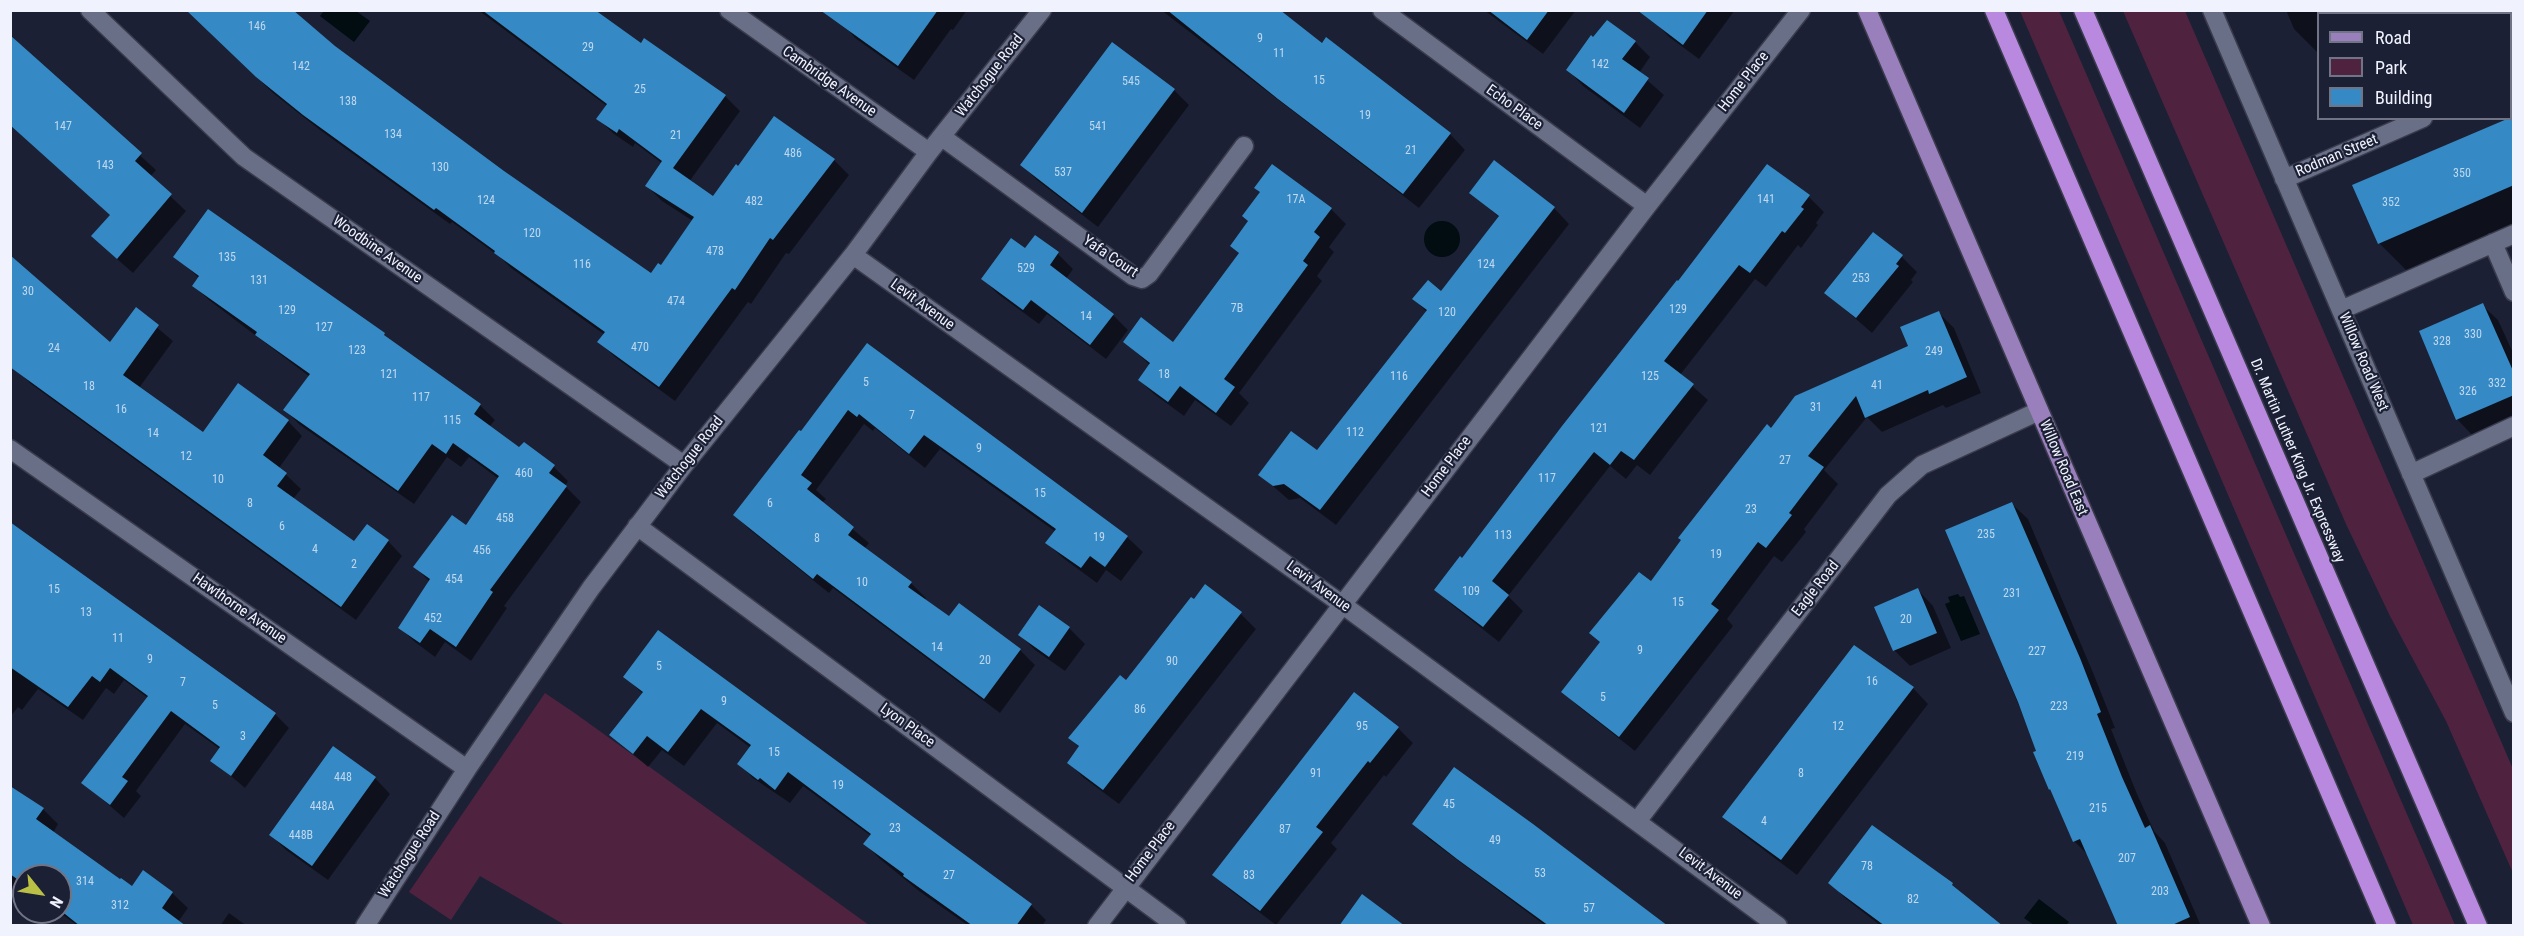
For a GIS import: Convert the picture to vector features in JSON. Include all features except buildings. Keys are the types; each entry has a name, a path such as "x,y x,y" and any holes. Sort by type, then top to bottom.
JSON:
{"highway":[{"path":"1994,10 2387,926"},
{"name":"Dr. Martin Luther King Jr. Expressway","path":"2083,10 2478,926"}],"main road":[{"name":"Willow Road East","path":"1867,10 2261,926"}],"street":[{"name":"Woodbine Avenue","path":"90,10 244,157 684,465"},
{"name":"Cambridge Avenue","path":"729,10 929,152"},
{"name":"Watchogue Road","path":"365,926 467,769 591,588 684,465 853,255 929,152 1042,10"},
{"name":"Echo Place","path":"1382,10 1647,206"},
{"name":"Home Place","path":"1097,926 1647,206 1801,10"},
{"name":"Willow Road West","path":"2212,10 2514,713"},
{"name":"Rodman Street","path":"2284,179 2418,120"},
{"name":"Yafa Court","path":"942,137 1133,276 1142,279 1149,274 1244,146"},
{"path":"2341,310 2514,234"},
{"path":"2493,243 2514,292"},
{"name":"Levit Avenue","path":"853,255 1342,604 1638,820 1778,926"},
{"name":"Eagle Road","path":"1638,820 1894,489 1922,465 1941,454 2038,411"},
{"path":"2411,474 2514,426"},
{"name":"Hawthorne Avenue","path":"10,449 467,769"},
{"name":"Lyon Place","path":"637,526 1177,926"}],"green space":[{"path":"2020,11 2059,11 2455,925 2413,925"},
{"path":"2123,11 2185,11 2513,769 2513,873 2446,721 2390,616 2346,524"},
{"path":"545,693 869,925 565,925 480,876 451,920 409,892"}],"shaded area":[{"path":"324,11 356,11 370,21 354,42 320,16"},
{"path":"1442,221 1455,226 1460,239 1455,252 1442,257 1429,252 1424,239 1429,226"},
{"path":"1958,594 1960,597 1964,596 1980,634 1961,641 1945,604 1950,602 1948,597"},
{"path":"2039,899 2069,922 2066,925 2034,925 2024,918"}]}
